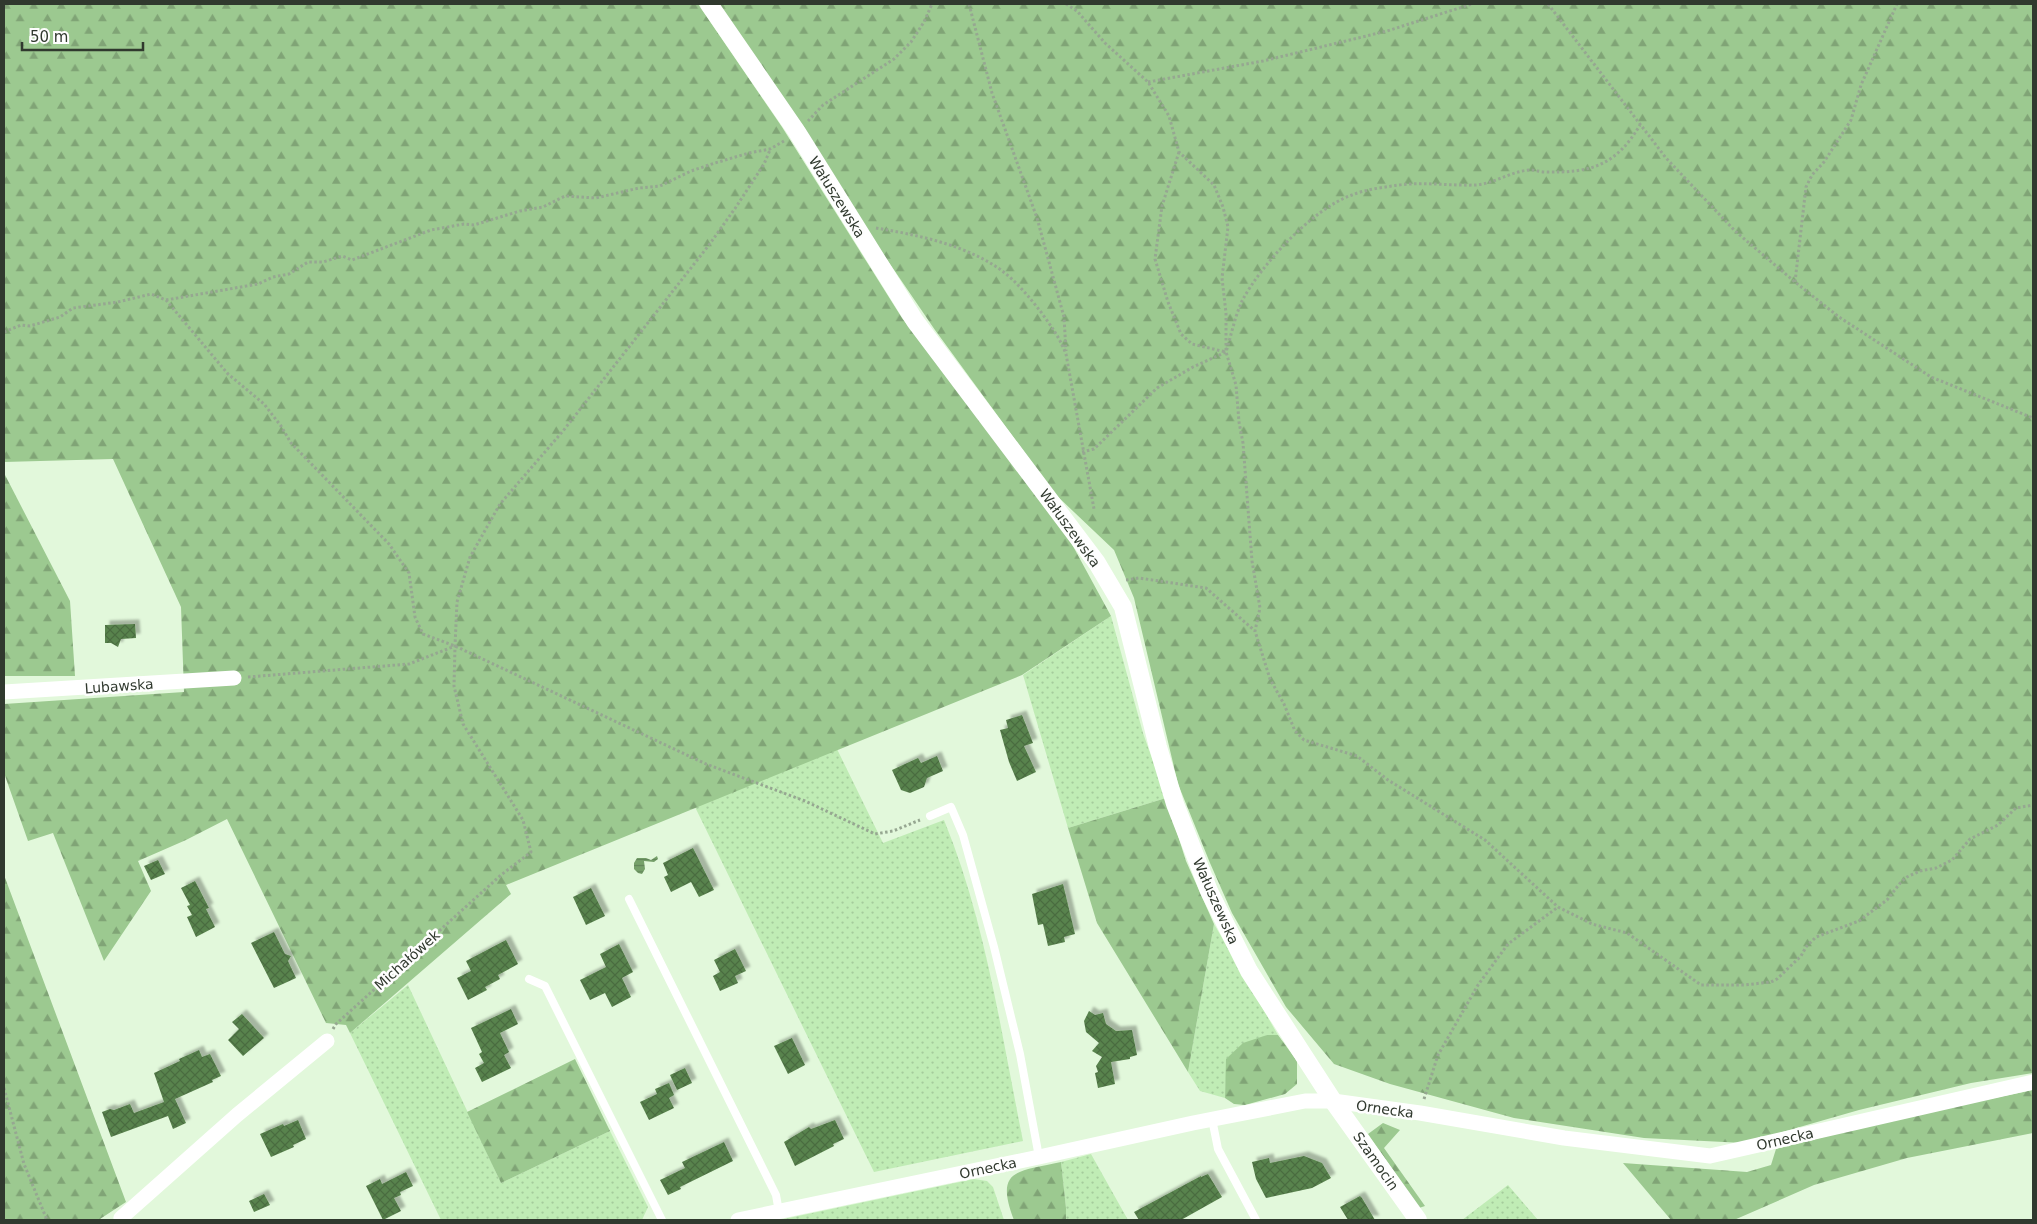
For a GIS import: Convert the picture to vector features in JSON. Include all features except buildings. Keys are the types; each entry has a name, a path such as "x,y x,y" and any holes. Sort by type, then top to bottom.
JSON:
{"street":[{"name":"Wałuszewska","path":"708,4 797,132 915,321 1077,536 1116,593 1123,607 1158,747 1175,804 1209,891 1249,971 1333,1101"},
{"name":"Lubawska","path":"4,692 234,678"},
{"path":"122,1220 121,1218 237,1115 327,1041"},
{"name":"Ornecka","path":"738,1220 1305,1101 1333,1101 1420,1113 1564,1138 1710,1156 2033,1082"},
{"name":"Szamocin","path":"1333,1101 1418,1220"}],"lane":[{"path":"930,816 951,807 963,835 994,947 1020,1054 1039,1158"},
{"path":"629,899 776,1195 779,1212"},
{"path":"529,979 545,986 662,1220"},
{"path":"1212,1119 1218,1149 1256,1220"}],"path":[{"path":"166,300 258,284 273,277 289,274 308,262 323,262 342,256 352,260 431,230 464,224 474,225 520,211 543,207 565,196 596,198 639,188 660,186 691,171 749,152 770,149 797,132 823,105 894,59 911,42 924,22 932,4"},
{"path":"969,4 992,93 1037,218 1064,317 1066,354 1082,452 1094,509"},
{"path":"1066,4 1077,11 1105,43 1148,82 1170,116 1178,152 1162,206 1155,259 1168,302 1181,334 1192,344 1226,352"},
{"path":"1148,82 1263,61 1387,31 1472,4"},
{"path":"1548,4 1666,158 1735,231 1795,282 1839,316 1931,377 2033,418"},
{"path":"1795,282 1806,187 1812,175 1824,162 1851,120 1861,85 1897,4"},
{"path":"1082,452 1094,449 1157,388 1193,367 1226,352 1242,302 1264,268 1306,223 1350,195 1394,185 1477,185 1529,170 1545,172 1587,170 1606,162 1619,152 1630,141 1640,125"},
{"path":"455,646 457,602 470,557 500,504 563,431 709,245 764,164 770,149"},
{"path":"1178,152 1214,185 1223,207 1228,227 1222,278 1226,313 1226,352 1236,384 1243,443 1252,561 1260,608 1255,631 1270,679 1284,704 1295,731 1304,740 1357,756 1388,780 1485,840 1558,907 1592,924 1627,933 1646,948 1687,974 1697,984 1744,985 1771,982 1777,979 1801,956 1806,947 1816,938 1859,921 1887,900 1907,877 1920,871 1936,868 1952,860 1970,839 1998,825 2016,808 2033,805"},
{"path":"853,223 918,236 983,259 1003,271 1033,302 1062,341 1066,354"},
{"path":"4,331 21,325 30,326 60,317 73,308 118,302 151,294 166,300 228,374 264,404 291,443 389,544 409,574 414,617 423,634 455,646 706,764 805,801 875,834 894,831 930,816"},
{"path":"1123,580 1139,578 1206,588 1255,631"},
{"path":"234,678 409,664 455,646"},
{"name":"Michałówek","path":"327,1041 336,1024 501,875 531,852 523,820 463,724 454,686 455,646"},
{"path":"1420,1113 1438,1056 1478,985 1508,944 1558,907"},
{"path":"4,1088 24,1164 47,1220"}],"shaded area":[{"path":"1111,616 1143,733 1166,798 1068,828 1023,675"},
{"path":"837,749 883,843 944,820 959,859 982,938 1023,1141 874,1172 695,807"},
{"path":"657,856 658,859 654,862 644,861 645,869 642,874 634,869 634,863 637,858 651,860"},
{"path":"1214,924 1278,1035 1267,1035 1227,1059 1225,1098 1200,1091 1188,1072"},
{"path":"408,985 501,1183 610,1131 648,1207 642,1220 441,1220 350,1033"},
{"path":"1091,1154 1128,1220 1066,1220 1061,1162"},
{"path":"974,1179 987,1181 993,1187 1004,1220 779,1220"},
{"path":"1508,1185 1538,1220 1462,1220"}],"green space":[{"path":"4,4 698,4 782,127 902,318 1068,537 1111,616 1022,675 506,885 511,894 350,1033 346,1025 326,1023 227,819 138,861 151,891 104,961 53,833 28,841 4,773 4,704 184,692 181,607 113,459 4,462"},
{"path":"718,4 2033,4 2033,1073 1971,1083 1859,1110 1744,1143 1644,1138 1514,1118 1390,1084 1334,1064 1286,1007 1232,913 1210,863 1178,784 1134,598 1114,550 1055,494 935,330 862,223 803,126"},
{"path":"4,473 70,601 75,676 4,676"},
{"path":"1166,798 1186,861 1214,924 1188,1072 1097,923 1068,828"},
{"path":"4,875 126,1202 100,1220 4,1220"},
{"path":"1267,1035 1278,1035 1297,1061 1297,1084 1285,1094 1245,1105 1234,1104 1225,1098 1226,1059 1243,1043"},
{"path":"575,1059 610,1131 501,1183 467,1112"},
{"path":"2033,1090 2033,1133 1907,1158 1814,1185 1734,1220 1671,1220 1623,1163 1747,1172 1771,1165 1776,1149 1898,1118"},
{"path":"1383,1123 1400,1130 1384,1148 1425,1206 1419,1208 1368,1134"},
{"path":"1061,1162 1066,1220 1014,1220 1007,1190 1009,1181 1014,1175 1022,1171"}]}
